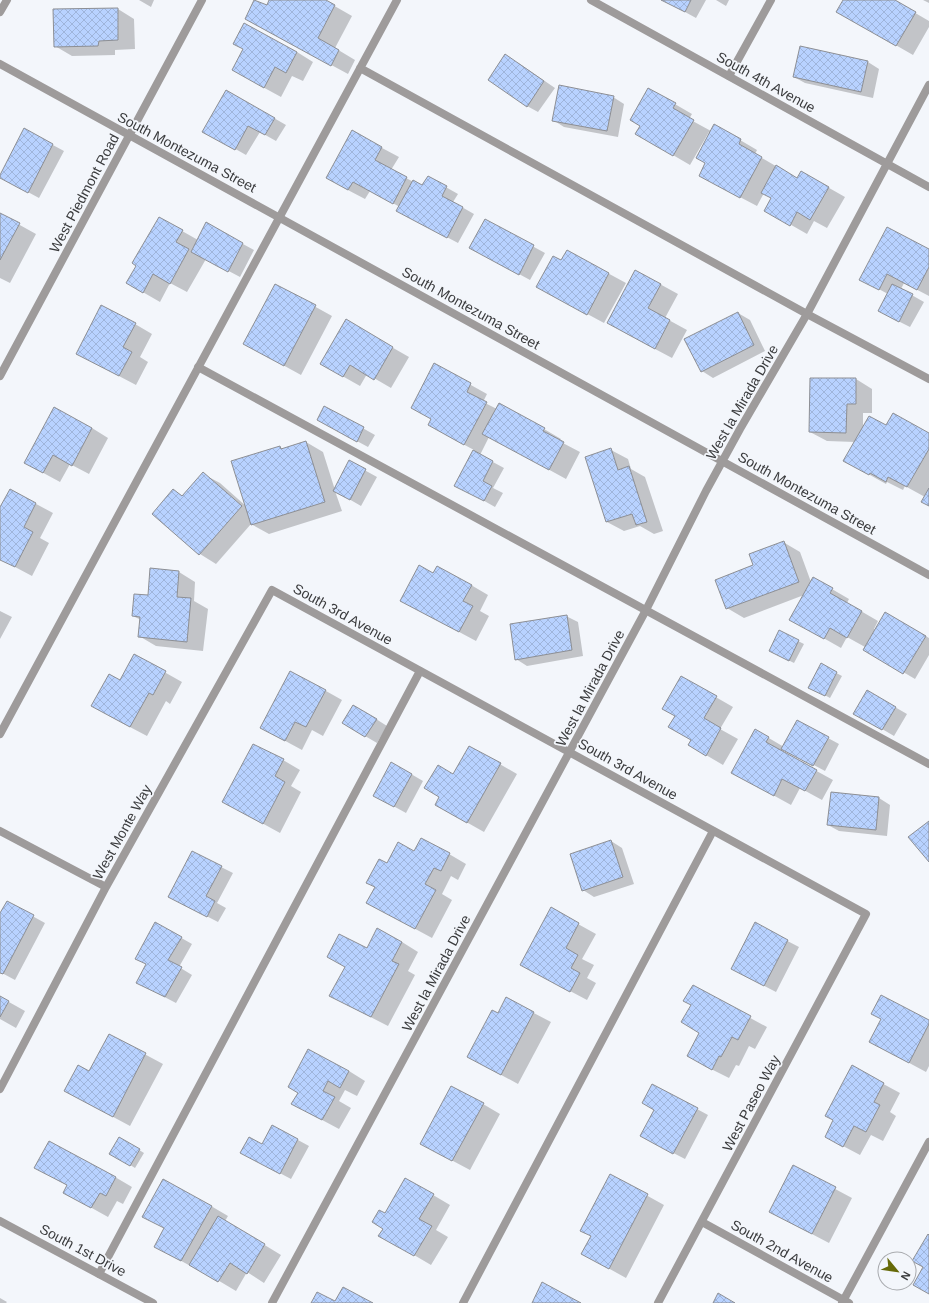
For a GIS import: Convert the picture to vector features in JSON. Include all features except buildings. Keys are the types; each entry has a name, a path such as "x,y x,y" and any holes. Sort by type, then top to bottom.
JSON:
{"street":[{"path":"0,12 7,0"},
{"name":"West Piedmont Road","path":"0,376 202,0"},
{"path":"0,734 397,0"},
{"name":"South 4th Avenue","path":"591,0 929,187"},
{"path":"729,76 771,0"},
{"name":"South Montezuma Street","path":"0,64 929,575"},
{"path":"360,68 807,314 929,379"},
{"name":"West la Mirada Drive","path":"272,1303 646,610 706,491 807,314 929,85"},
{"path":"198,367 929,764"},
{"name":"South 3rd Avenue","path":"272,590 866,914"},
{"name":"West Monte Way","path":"0,1089 106,887 272,590"},
{"path":"98,1274 420,671"},
{"path":"0,831 106,887"},
{"path":"463,1303 713,831"},
{"name":"West Paseo Way","path":"658,1303 866,914"},
{"path":"845,1302 929,1142"},
{"name":"South 1st Drive","path":"0,1221 153,1303"},
{"name":"South 2nd Avenue","path":"702,1222 845,1302"}]}
